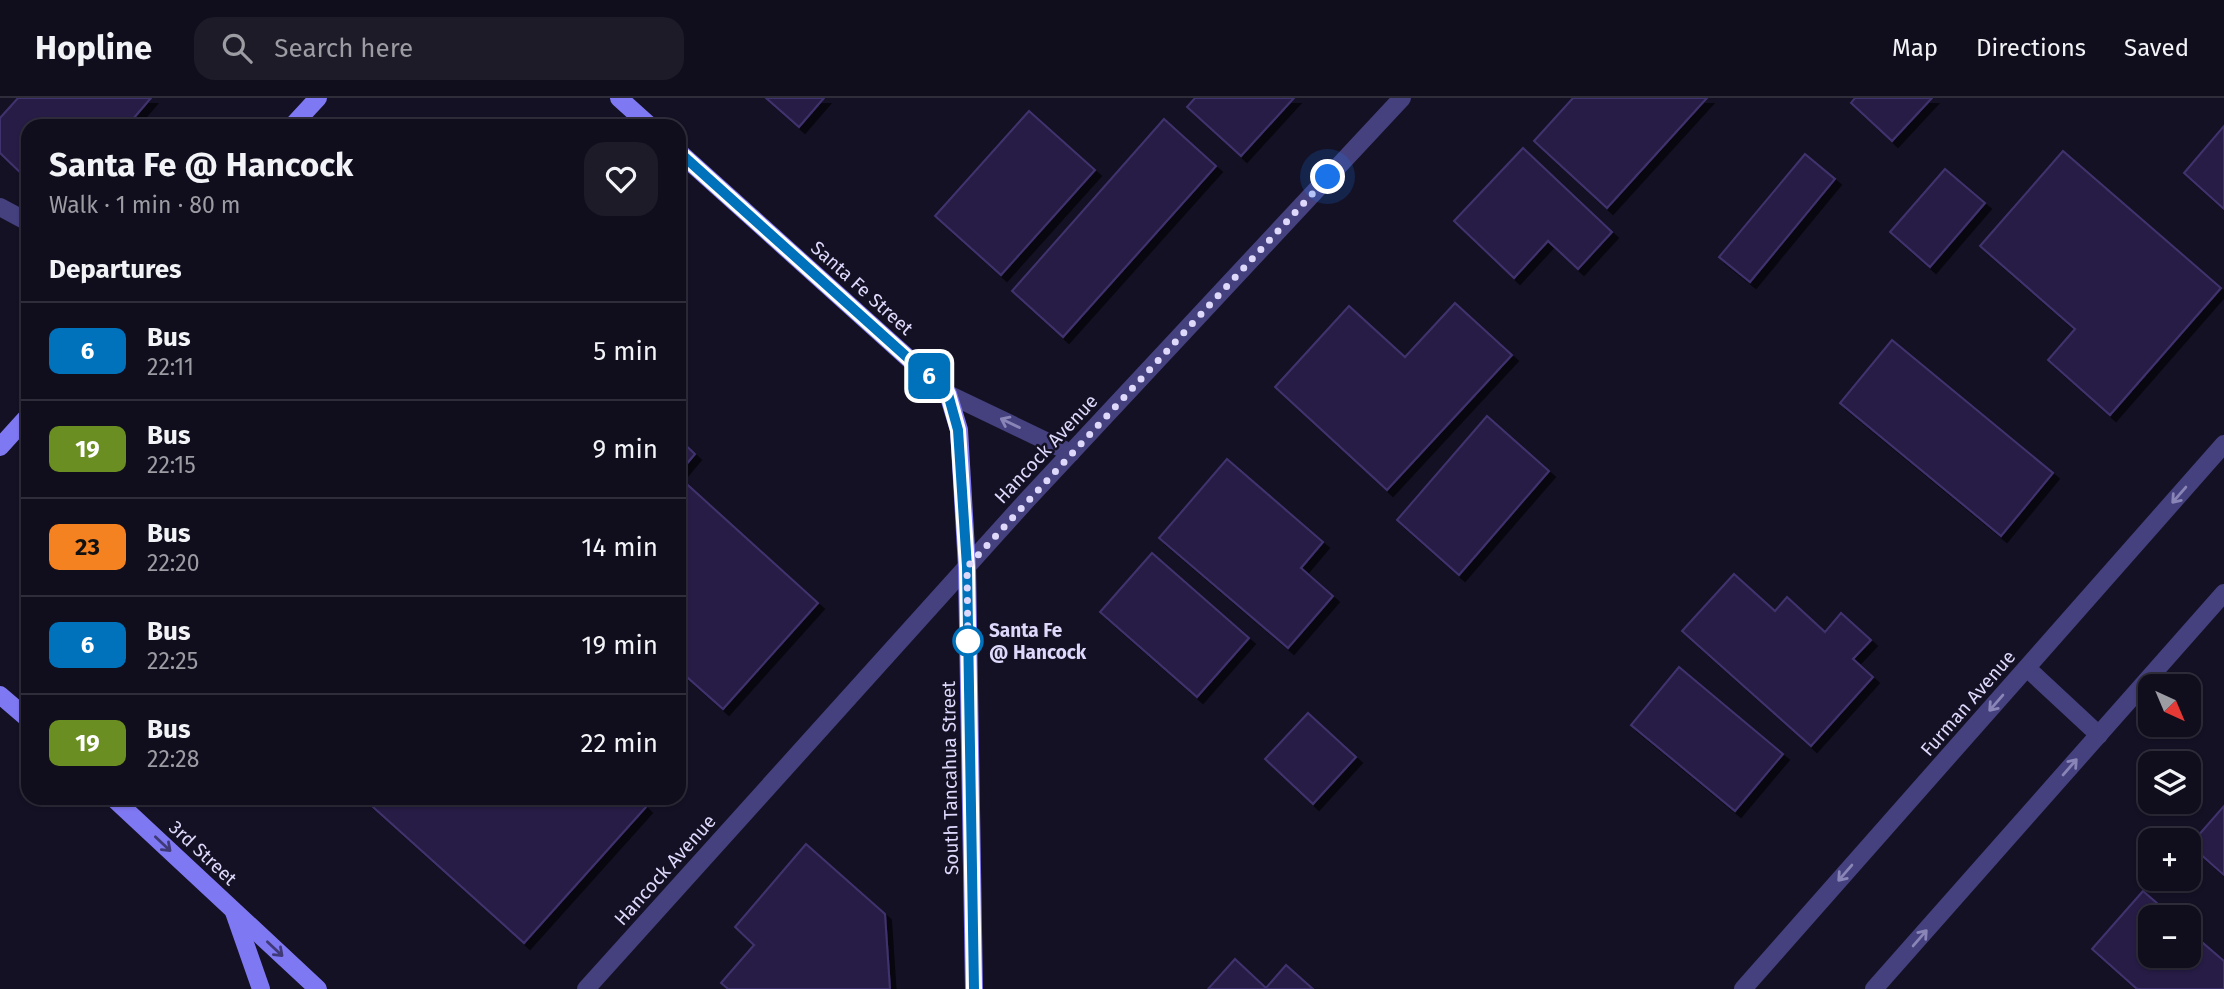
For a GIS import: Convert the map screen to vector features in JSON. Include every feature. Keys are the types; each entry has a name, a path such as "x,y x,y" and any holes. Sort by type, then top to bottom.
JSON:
{"main road":[{"path":"298,119 318,98"},
{"path":"619,98 642,119"},
{"name":"Santa Fe Street","path":"686,158 948,394"},
{"path":"948,394 958,430 967,567"},
{"path":"0,447 21,424"},
{"name":"South Tancahua Street","path":"967,567 974,989"},
{"path":"0,695 21,713"},
{"name":"3rd Street","path":"121,805 233,908 261,989"},
{"path":"233,908 318,989"}],"street":[{"name":"Hancock Avenue","path":"586,989 1071,453 1402,98"},
{"path":"0,207 21,218"},
{"path":"948,394 1071,453"},
{"name":"Furman Avenue","path":"1743,989 2224,444"},
{"path":"1874,989 2224,593"},
{"path":"2027,668 2098,735"}],"building":[{"path":"18,98 151,98 133,119 21,119 21,173 0,153 0,118"},
{"path":"766,98 824,98 799,127"},
{"path":"1195,98 1294,98 1241,156 1187,107"},
{"path":"1573,98 1707,98 1607,208 1534,141"},
{"path":"1855,98 1932,98 1892,141 1851,103"},
{"path":"1029,111 1095,170 1001,275 935,216"},
{"path":"1164,119 1216,166 1063,337 1012,291"},
{"path":"2224,126 2224,209 2184,173"},
{"path":"1523,148 1612,232 1578,269 1548,241 1514,278 1454,221"},
{"path":"2063,151 2221,288 2110,415 2048,360 2075,329 1980,246"},
{"path":"1805,154 1835,179 1750,282 1719,257"},
{"path":"1945,169 1985,203 1930,267 1890,232"},
{"path":"1455,303 1512,355 1387,490 1275,387 1349,306 1405,357"},
{"path":"1892,340 2053,473 2001,536 1840,403"},
{"path":"1487,416 1549,471 1459,575 1397,520"},
{"path":"686,446 695,454 686,465"},
{"path":"1227,459 1323,542 1301,568 1333,596 1288,648 1159,538"},
{"path":"686,483 818,603 723,709 686,676"},
{"path":"1152,553 1249,638 1197,697 1100,612"},
{"path":"1734,574 1775,611 1787,597 1825,632 1841,613 1871,640 1853,659 1873,677 1811,746 1682,631"},
{"path":"1679,667 1783,754 1735,811 1631,725"},
{"path":"1308,713 1356,757 1313,804 1265,759"},
{"path":"371,805 644,805 646,807 524,943"},
{"path":"2224,806 2224,875 2201,855 2201,832"},
{"path":"806,844 885,914 890,989 728,989 721,983 754,945 735,927"},
{"path":"2143,891 2159,905 2138,905 2138,968 2201,968 2201,941 2224,961 2224,989 2137,989 2092,949"},
{"path":"1235,959 1266,988 1286,965 1313,989 1208,989"}],"bus line":[{"name":"6","path":"686,158 948,394 958,430 967,567 974,989"}],"place":[{"name":"Santa Fe @ Hancock","path":"968,641"}],"route":[{"path":"968,641 968,646 967,567 1328,177"}]}
